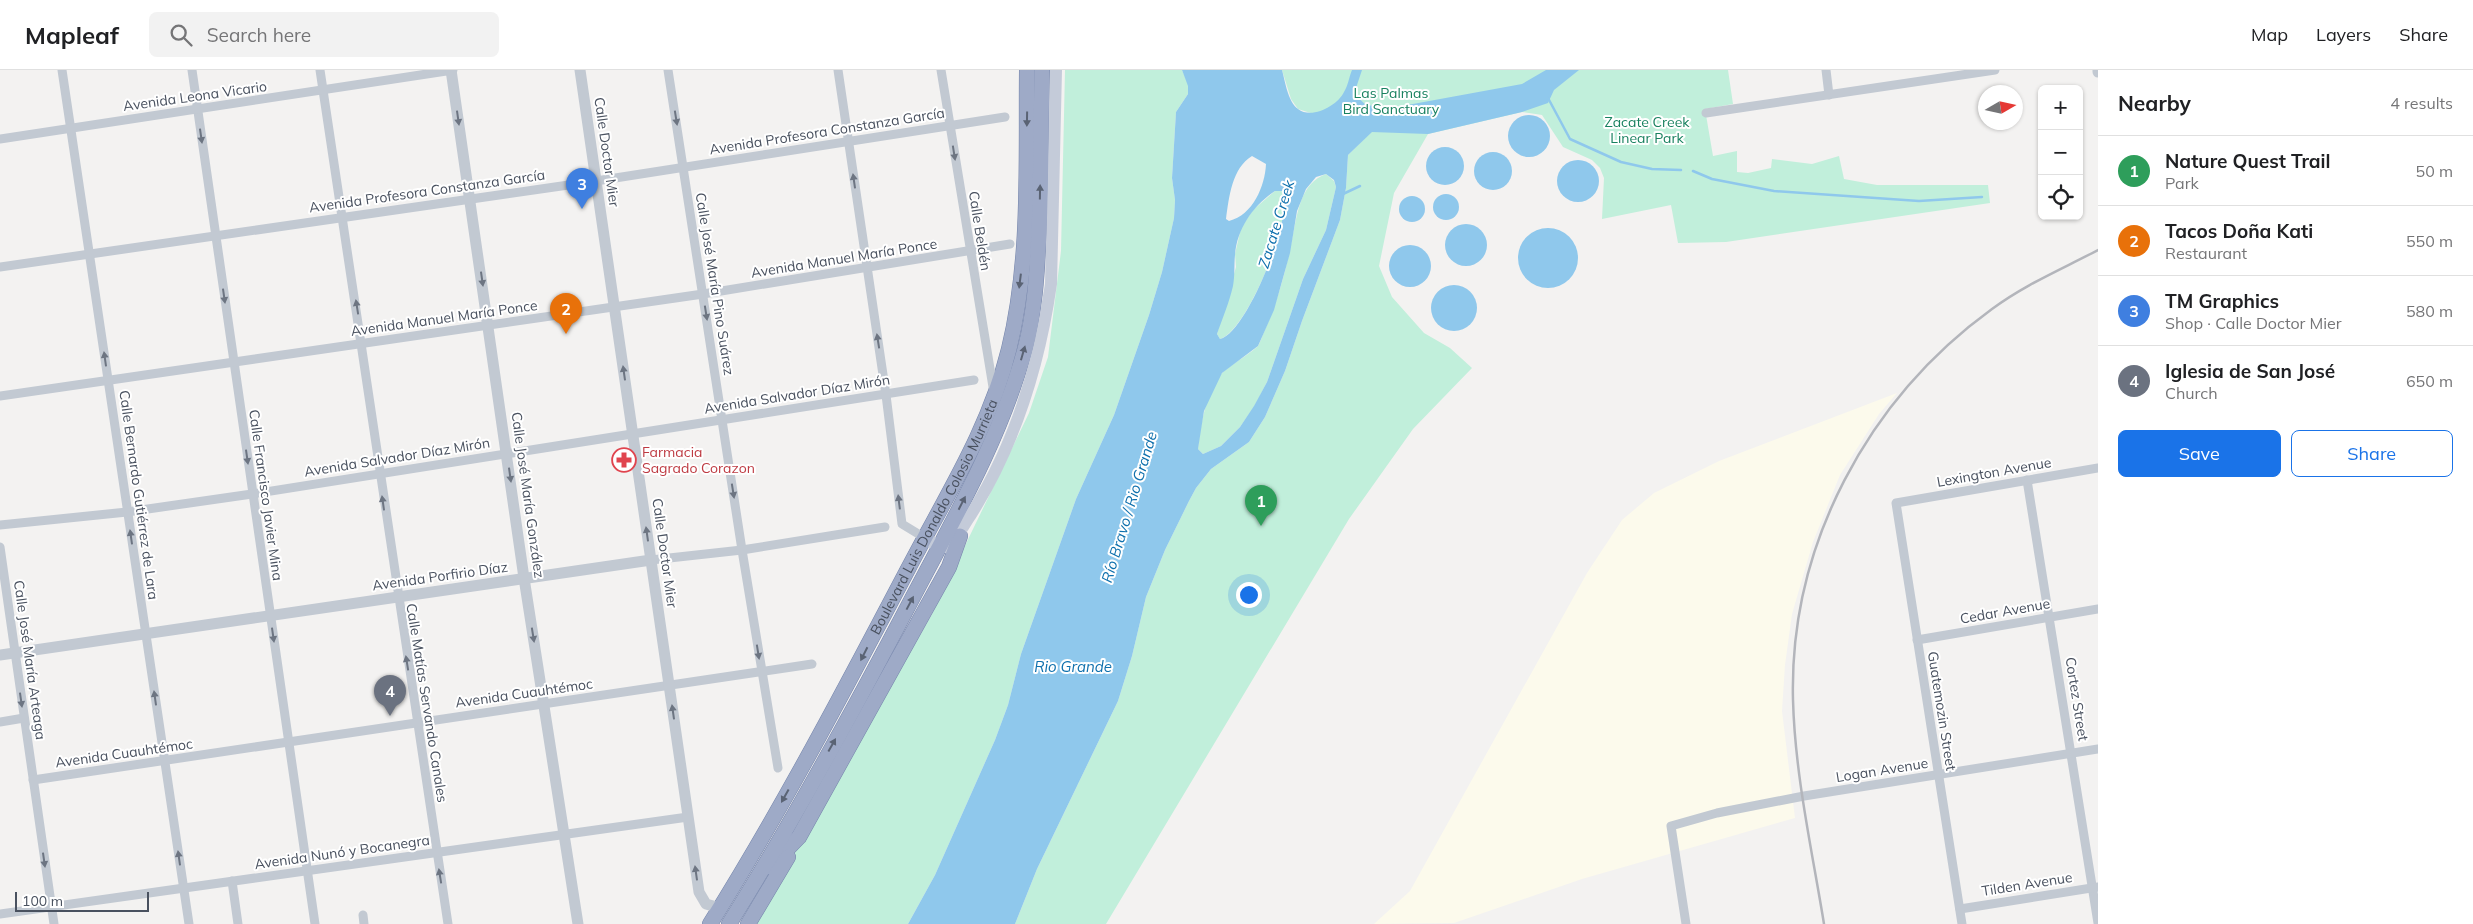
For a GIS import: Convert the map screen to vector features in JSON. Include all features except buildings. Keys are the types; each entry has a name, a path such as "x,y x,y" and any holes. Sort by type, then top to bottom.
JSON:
{"highway":[{"name":"Boulevard Luis Donaldo Colosio Murrieta","path":"710,924 743,872 846,688 981,432 1008,351 1020,282 1025,215 1029,71"},
{"name":"Boulevard Luis Donaldo Colosio Murrieta","path":"730,924 886,648 940,547 994,437 1025,347 1038,253 1029,71"},
{"path":"748,924 799,837 949,567 960,536"},
{"path":"755,882 799,837"}],"main road":[{"path":"960,536 984,495 1022,411 1046,319 1053,248 1056,70"},
{"name":"Boulevard Luis Donaldo Colosio Murrieta","path":"940,547 948,547 960,536"},
{"path":"925,538 940,547"}],"street":[{"name":"Calle Bernardo Gutiérrez de Lara","path":"62,70 189,924"},
{"name":"Calle Francisco Javier Mina","path":"192,70 315,924"},
{"name":"Calle Matías Servando Canales","path":"320,70 362,344 397,597 448,924"},
{"name":"Avenida Leona Vicario","path":"0,139 452,70"},
{"name":"Calle José María González","path":"452,70 524,578 578,924"},
{"name":"Calle Doctor Mier","path":"580,70 701,900 710,906 720,908"},
{"name":"Calle José María Pino Suárez","path":"668,70 761,672 778,768"},
{"path":"838,70 886,395 902,524 925,538"},
{"name":"Calle Beldén","path":"941,70 994,397"},
{"path":"1826,70 1829,95"},
{"path":"1706,113 1962,73 1995,70"},
{"name":"Avenida Profesora Constanza García","path":"0,267 596,181 1005,117"},
{"name":"Avenida Manuel María Ponce","path":"0,396 703,294 1010,244"},
{"name":"Avenida Salvador Díaz Mirón","path":"0,525 127,512 252,494 974,380"},
{"name":"Lexington Avenue","path":"1896,503 2098,468"},
{"name":"Cortez Street","path":"2027,480 2071,753 2095,887 2098,922"},
{"name":"Guatemozin Street","path":"1896,503 1962,924"},
{"name":"Avenida Porfirio Díaz","path":"0,655 651,560 742,550 885,527"},
{"name":"Calle José María Arteaga","path":"0,547 54,924"},
{"name":"Cedar Avenue","path":"1917,640 2098,608"},
{"name":"Avenida Cuauhtémoc","path":"33,780 812,664"},
{"path":"0,722 24,718"},
{"name":"Logan Avenue","path":"1686,924 1671,826 1717,813 1804,796 1939,776 2098,749"},
{"name":"Avenida Nunó y Bocanegra","path":"0,914 688,817"},
{"path":"232,881 238,924"},
{"name":"Tilden Avenue","path":"1960,909 2095,887"}],"shaded area":[{"path":"1897,393 1879,414 1840,475 1813,542 1792,614 1785,665 1782,711 1795,818 1582,879 1454,923 1374,924 1410,891 1587,573 1622,520 1654,493 1719,461"}],"green space":[{"path":"1065,70 1182,70 1189,86 1188,94 1176,112 1172,178 1175,200 1174,218 1162,272 1114,415 1076,499 1021,654 1008,705 995,740 935,875 908,924 754,924 932,614 1029,413 1048,357 1061,251"},
{"path":"1282,70 1728,70 1733,104 1705,109 1713,156 1737,151 1737,172 1748,173 1771,168 1772,159 1812,164 1839,156 1844,179 1877,185 1988,185 1990,203 1726,242 1678,243 1671,205 1602,219 1604,178 1600,168 1592,160 1563,147 1542,115 1522,112 1428,134 1394,193 1379,266 1392,297 1424,333 1450,348 1472,368 1413,429 1349,519 1106,924 1015,924 1037,869 1118,701 1132,656 1146,597 1165,550 1189,501 1196,488 1211,469 1249,442 1265,417 1285,371 1340,220 1346,188 1348,155 1371,132 1298,109 1291,99"},
{"path":"1326,174 1334,181 1336,187 1326,230 1303,279 1267,382 1254,407 1240,427 1221,446 1203,454 1198,449 1205,408 1213,387 1224,371 1259,345 1274,308 1302,199 1311,184"},
{"path":"1275,191 1283,191 1285,204 1275,247 1255,295 1243,316 1231,332 1220,339 1217,334 1236,267 1235,254 1241,228 1253,210"}],"water":[{"name":"Rio Grande","path":"1182,70 1282,70 1292,102 1298,109 1310,113 1324,110 1341,97 1352,70 1362,70 1354,94 1366,105 1391,108 1522,84 1546,70 1579,70 1554,90 1548,103 1522,112 1428,134 1372,132 1348,155 1346,188 1340,220 1285,371 1265,417 1249,442 1211,469 1196,488 1165,550 1146,597 1132,656 1118,701 1037,869 1015,924 908,924 935,875 995,740 1008,705 1021,654 1076,499 1114,415 1149,315 1162,272 1174,218 1175,200 1172,178 1176,112 1188,94 1188,86","holes":["1252,156 1266,164 1260,190 1245,213 1229,221 1226,219 1236,175 1245,161","1326,174 1334,180 1336,187 1326,230 1303,279 1267,382 1240,427 1221,446 1203,454 1198,449 1204,411 1222,373 1258,346 1274,310 1290,253 1297,211 1306,189 1316,177","1275,191 1283,191 1285,204 1275,246 1255,296 1243,317 1231,332 1220,339 1217,334 1233,286 1236,245 1248,218"]},
{"path":"1529,115 1544,121 1550,136 1544,151 1529,157 1514,151 1508,136 1514,121"},
{"path":"1445,147 1459,152 1464,166 1459,180 1445,185 1431,180 1426,166 1431,152"},
{"path":"1493,152 1507,157 1512,171 1507,185 1493,190 1479,185 1474,171 1479,157"},
{"path":"1578,160 1593,166 1599,181 1593,196 1578,202 1563,196 1557,181 1563,166"},
{"path":"1446,194 1455,198 1459,207 1455,216 1446,220 1437,216 1433,207 1437,198"},
{"path":"1412,196 1421,200 1425,209 1421,218 1412,222 1403,218 1399,209 1403,200"},
{"path":"1466,224 1481,230 1487,245 1481,260 1466,266 1451,260 1445,245 1451,230"},
{"path":"1542,228 1554,228 1565,233 1573,241 1578,252 1576,270 1565,283 1554,288 1542,288 1531,283 1523,275 1518,264 1518,252 1523,241 1531,233"},
{"path":"1410,245 1425,251 1431,266 1425,281 1410,287 1395,281 1389,266 1395,251"},
{"path":"1449,285 1459,285 1473,295 1477,308 1473,321 1467,327 1459,331 1449,331 1435,321 1431,313 1431,303 1441,289"}],"waterway":[{"path":"1548,98 1570,139 1621,162 1652,169 1681,170"},
{"path":"1693,171 1712,179 1774,191 1919,201 1982,197"},
{"path":"1343,194 1360,186"}],"railway":[{"path":"1824,924 1797,756 1793,700 1795,642 1805,586 1822,532 1845,480 1873,431 1908,386 1948,345 2004,300 2098,250"}],"place":[{"name":"TM Graphics","path":"582,209"},
{"name":"Tacos Doña Kati","path":"566,334"},
{"name":"Farmacia Sagrado Corazon","path":"624,460"},
{"name":"Nature Quest Trail","path":"1261,526"},
{"name":"Iglesia de San José","path":"390,716"}],"park label":[{"name":"Las Palmas Bird Sanctuary","path":"1391,102"},
{"name":"Zacate Creek Linear Park","path":"1647,130"}],"water label":[{"name":"Zacate Creek","path":"1276,224"},
{"name":"Río Bravo / Rio Grande","path":"1129,507"}]}
